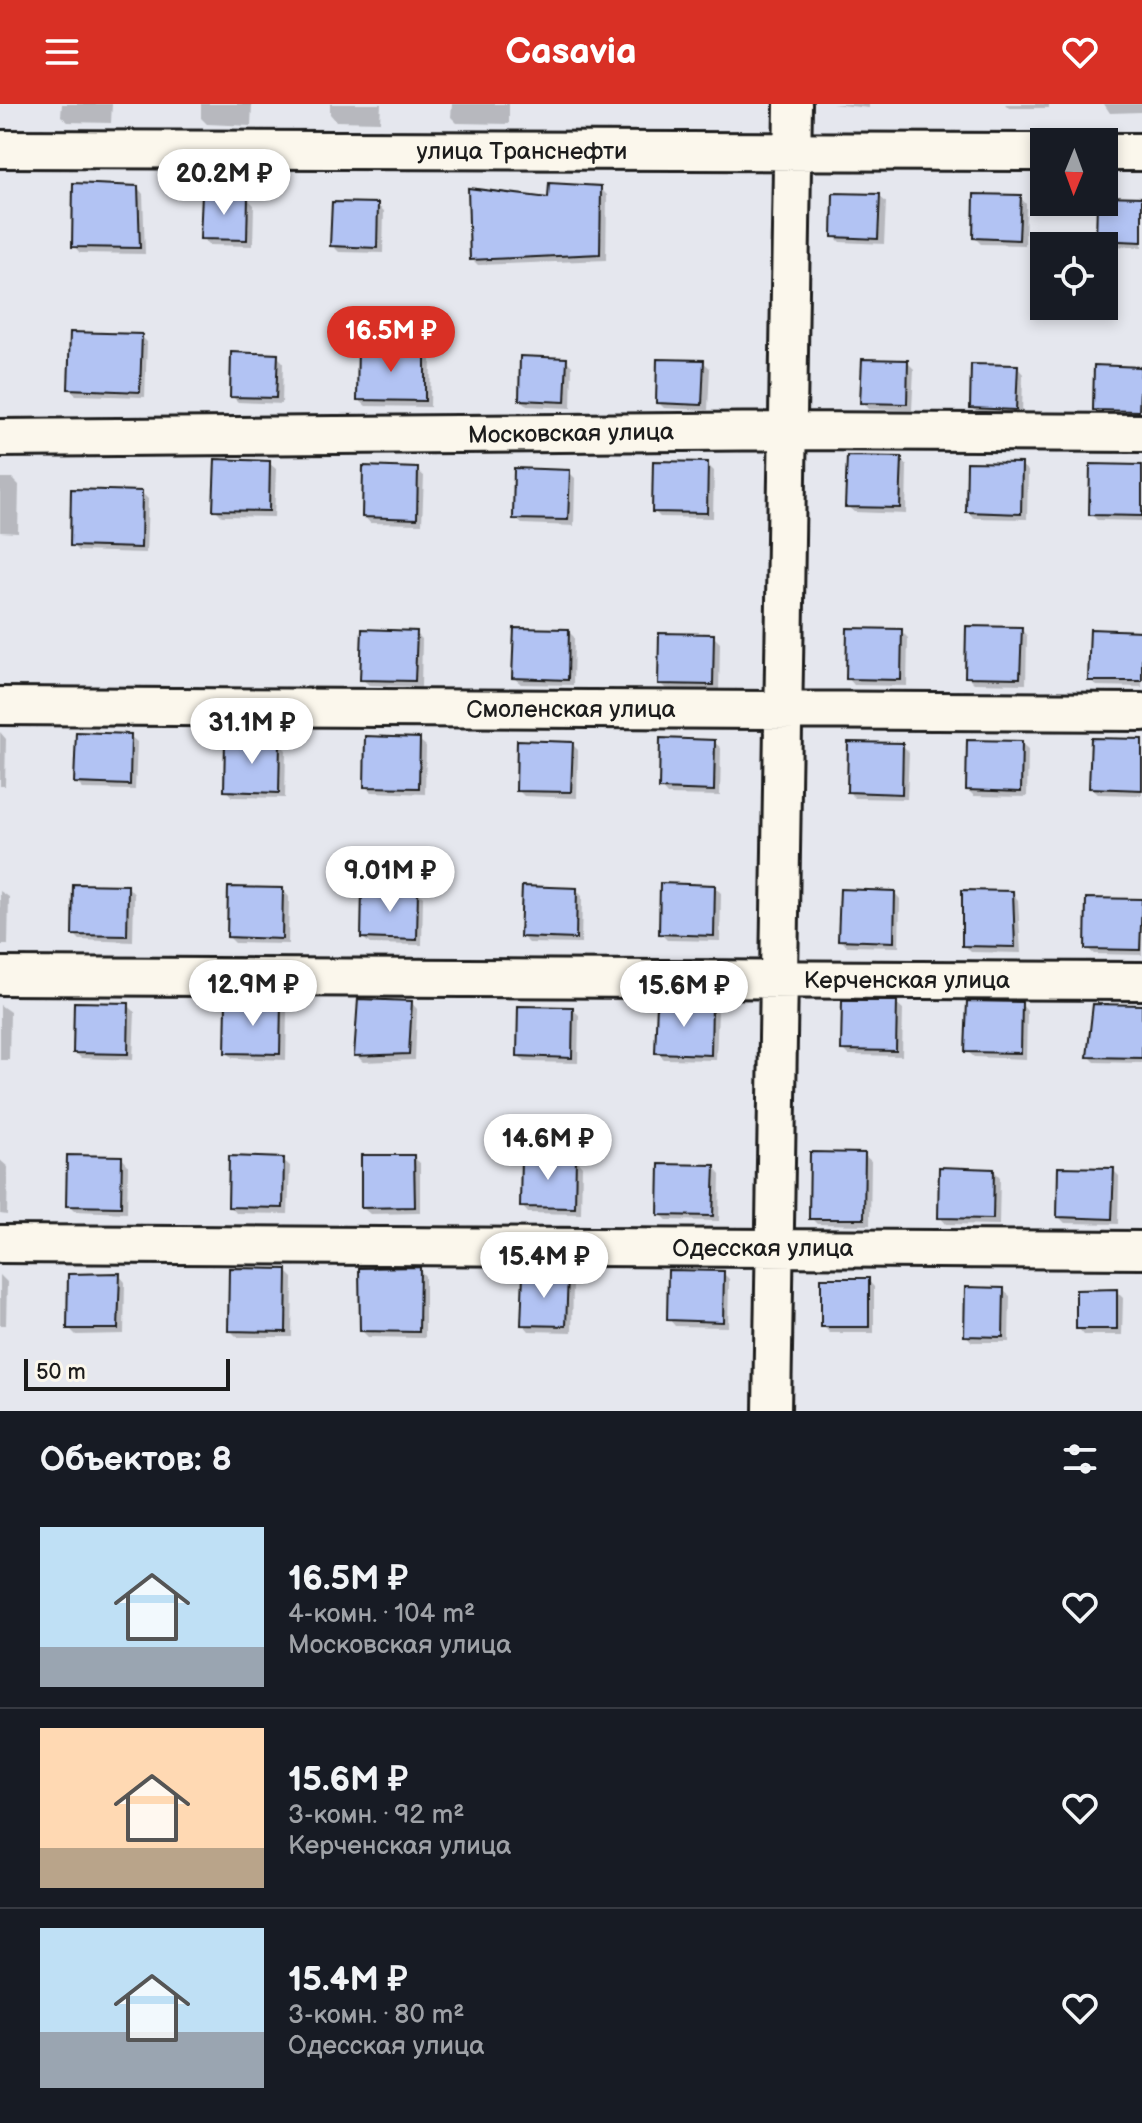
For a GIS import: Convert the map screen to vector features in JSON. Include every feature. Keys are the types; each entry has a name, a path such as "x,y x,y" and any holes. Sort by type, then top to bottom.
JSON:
{"street":[{"path":"772,1411 793,104"},
{"name":"улица Транснефти","path":"0,149 1030,152"},
{"path":"1118,152 1142,152"},
{"name":"Московская улица","path":"0,438 788,431 1142,433"},
{"name":"Смоленская улица","path":"0,706 1142,712"},
{"name":"Керченская улица","path":"0,976 1142,981"},
{"name":"Одесская улица","path":"0,1244 1142,1250"}],"building":[{"path":"73,183 138,186 140,248 72,247"},
{"path":"549,183 601,186 600,254 470,260 468,188 548,198"},
{"path":"833,193 880,194 878,239 832,237"},
{"path":"202,194 248,196 247,240 200,239"},
{"path":"974,194 1021,195 1019,240 973,238"},
{"path":"1118,196 1142,197 1142,242 1118,241 1118,232 1096,232 1097,216 1118,216"},
{"path":"332,202 378,203 377,248 330,246"},
{"path":"70,332 142,334 140,392 68,389"},
{"path":"358,346 425,347 425,401 357,400"},
{"path":"231,352 278,354 276,398 230,397"},
{"path":"520,356 567,358 565,402 519,400"},
{"path":"657,359 704,360 702,405 656,403"},
{"path":"862,359 908,360 907,404 860,403"},
{"path":"971,364 1018,365 1016,410 970,408"},
{"path":"1094,365 1141,367 1139,411 1093,410"},
{"path":"847,456 902,457 900,508 845,507"},
{"path":"215,459 270,461 269,511 213,510"},
{"path":"653,461 708,462 707,513 652,512"},
{"path":"967,462 1022,463 1021,514 966,512"},
{"path":"1090,464 1142,465 1142,516 1089,515"},
{"path":"363,466 418,468 417,519 362,517"},
{"path":"514,468 570,470 568,520 513,519"},
{"path":"71,489 142,491 141,548 70,546"},
{"path":"966,626 1022,627 1020,678 965,677"},
{"path":"514,628 569,629 568,680 512,678"},
{"path":"847,628 902,629 901,680 846,679"},
{"path":"362,629 417,631 415,681 360,680"},
{"path":"1090,629 1142,631 1142,681 1088,681"},
{"path":"659,633 714,634 713,685 658,684"},
{"path":"76,732 131,734 130,785 74,783"},
{"path":"365,736 420,738 419,788 364,787"},
{"path":"660,738 715,740 714,791 659,789"},
{"path":"1091,738 1142,739 1142,790 1089,788"},
{"path":"225,740 280,742 279,793 224,791"},
{"path":"517,740 573,742 571,792 516,791"},
{"path":"967,740 1022,741 1021,792 966,790"},
{"path":"848,742 903,743 902,794 847,792"},
{"path":"660,883 715,885 714,936 659,934"},
{"path":"73,884 128,885 127,936 72,935"},
{"path":"522,886 577,888 576,939 520,937"},
{"path":"228,887 283,888 282,939 227,937"},
{"path":"362,888 418,889 417,940 361,938"},
{"path":"840,889 895,891 894,942 838,940"},
{"path":"962,890 1013,891 1015,947 962,946"},
{"path":"1086,898 1142,899 1140,950 1085,949"},
{"path":"358,999 412,1001 409,1054 354,1056"},
{"path":"842,1001 897,1001 896,1051 841,1050"},
{"path":"967,1001 1022,1002 1021,1053 965,1052"},
{"path":"74,1002 129,1003 128,1054 73,1053"},
{"path":"226,1002 281,1003 280,1054 225,1053"},
{"path":"657,1003 712,1004 711,1055 655,1053"},
{"path":"1093,1004 1142,1005 1142,1058 1087,1057"},
{"path":"518,1006 573,1007 572,1058 517,1056"},
{"path":"810,1152 865,1153 864,1219 809,1219"},
{"path":"67,1155 122,1156 121,1207 66,1206"},
{"path":"361,1155 414,1155 415,1207 361,1208"},
{"path":"229,1156 284,1158 283,1208 228,1207"},
{"path":"521,1156 576,1157 575,1208 520,1207"},
{"path":"659,1164 715,1165 713,1216 658,1215"},
{"path":"939,1167 994,1169 993,1219 938,1218"},
{"path":"1058,1167 1114,1168 1112,1219 1057,1217"},
{"path":"420,1267 419,1332 360,1331 359,1268"},
{"path":"229,1268 287,1269 286,1332 228,1331"},
{"path":"668,1270 724,1271 723,1322 667,1320"},
{"path":"120,1273 118,1329 67,1329 68,1274"},
{"path":"523,1274 568,1275 566,1326 521,1325"},
{"path":"821,1278 869,1278 869,1327 821,1327"},
{"path":"965,1287 1004,1288 1003,1337 964,1336"},
{"path":"1117,1289 1117,1329 1076,1329 1076,1290"}]}
